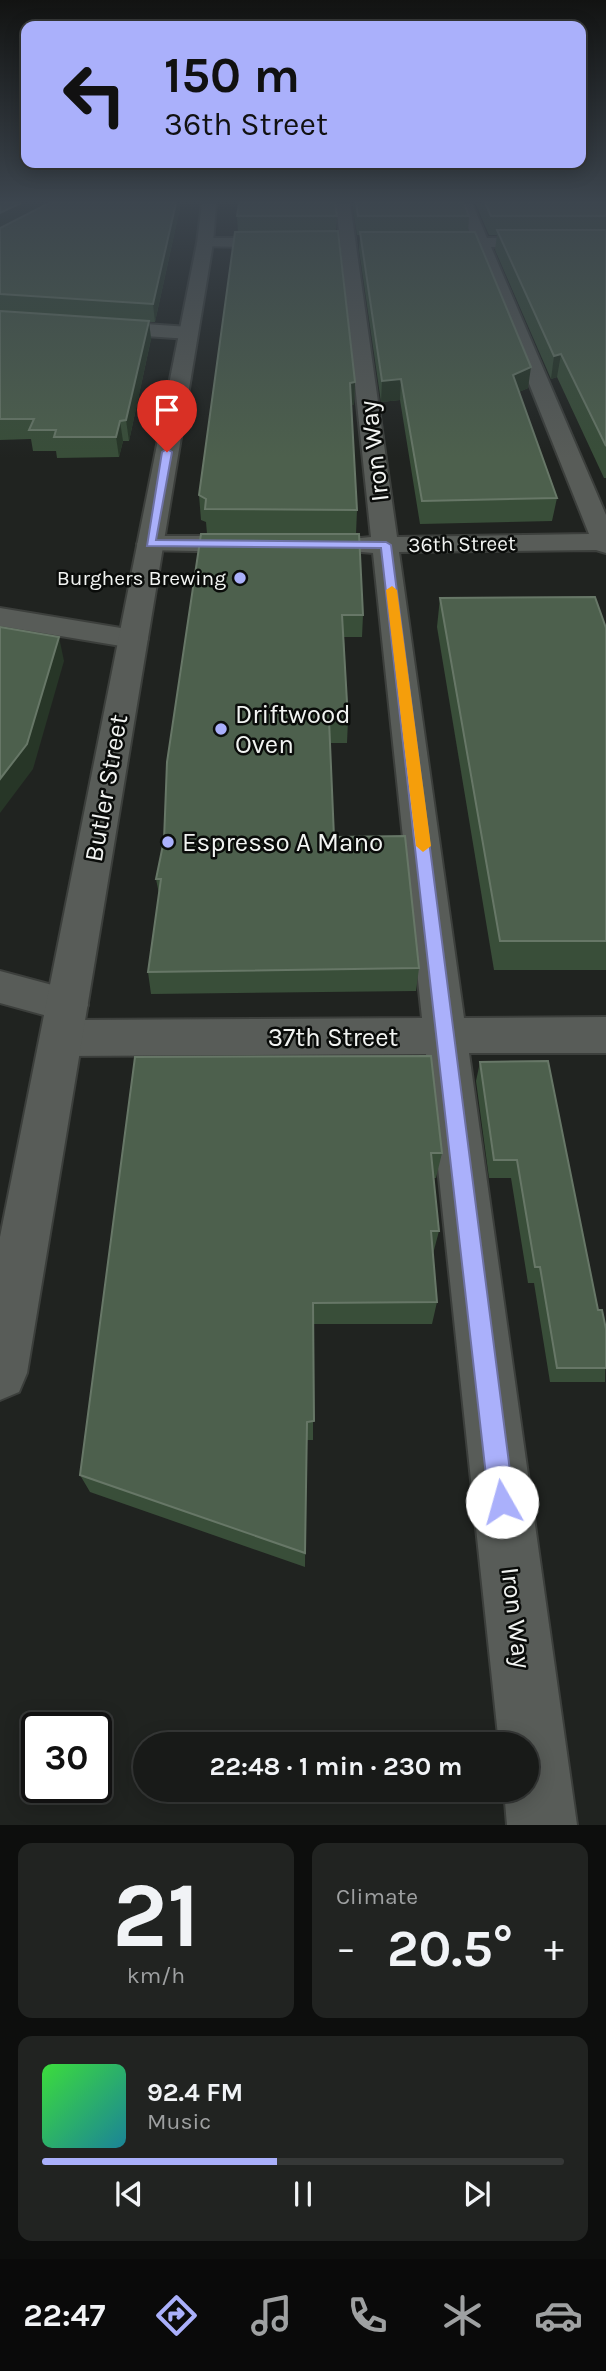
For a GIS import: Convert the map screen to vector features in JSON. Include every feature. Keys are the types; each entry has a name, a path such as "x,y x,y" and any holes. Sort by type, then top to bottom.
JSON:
{"street":[{"name":"Butler Street","path":"0,1373 197,288"},
{"name":"Iron Way","path":"355,288 542,1825"},
{"path":"500,288 606,543"},
{"path":"1,322 189,333"},
{"name":"36th Street","path":"331,545 606,543"},
{"path":"150,544 275,544"},
{"path":"0,617 133,639"},
{"name":"37th Street","path":"0,987 64,1021 447,1036 606,1035"}],"building":[{"path":"0,288 157,288 153,304 0,294"},
{"path":"227,288 344,288 355,382 350,383 357,510 205,509 206,499 199,495"},
{"path":"368,288 498,288 531,367 513,375 557,498 422,501 401,379 382,381"},
{"path":"523,288 606,288 606,446 561,354 554,356"},
{"path":"0,311 149,321 126,420 120,421 116,437 54,437 56,430 29,430 34,419 0,419"},
{"path":"201,534 359,534 363,615 342,615 348,720 329,720 334,837 405,836 419,968 148,972 161,879 156,879 164,840 167,762"},
{"path":"595,597 606,628 606,941 500,941 440,598"},
{"path":"0,627 59,637 27,744 0,779"},
{"path":"431,1056 442,1153 431,1153 439,1231 431,1231 437,1302 313,1303 314,1421 307,1422 305,1553 80,1475 135,1057"},
{"path":"548,1061 598,1310 602,1310 606,1329 606,1368 557,1368 540,1267 535,1267 517,1160 494,1160 480,1062"}],"slow traffic":[{"path":"392,590 423,846"}],"place":[{"name":"Burghers Brewing","path":"240,578"},
{"name":"Driftwood Oven","path":"221,729"},
{"name":"Espresso A Mano","path":"168,842"}],"route":[{"path":"167,452 150,544 386,545 502,1502"}]}
